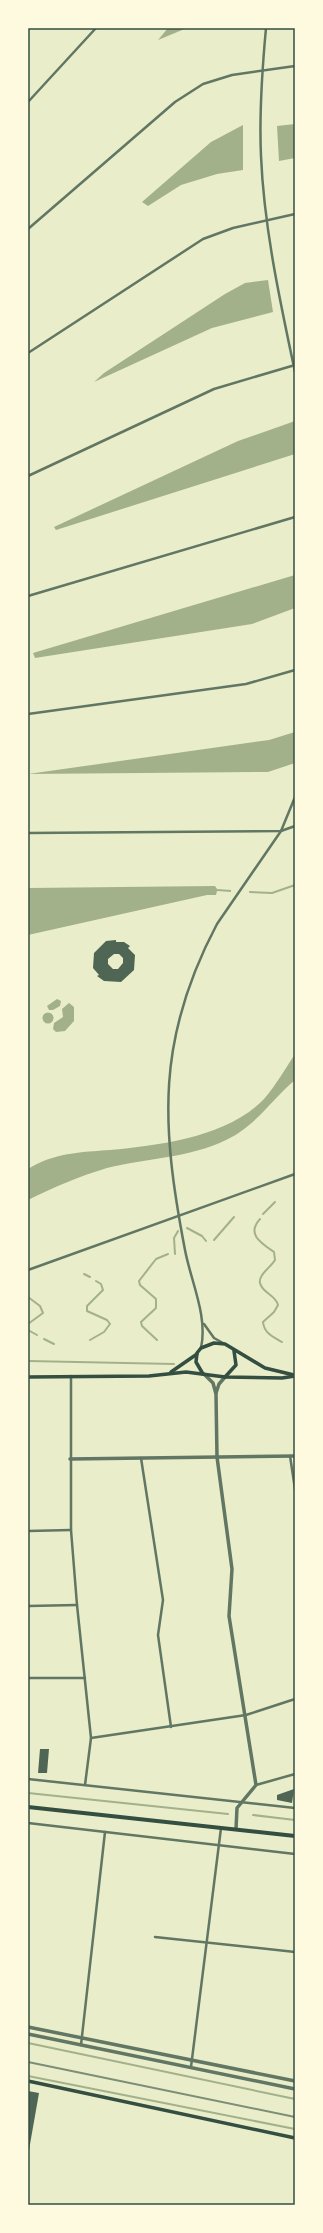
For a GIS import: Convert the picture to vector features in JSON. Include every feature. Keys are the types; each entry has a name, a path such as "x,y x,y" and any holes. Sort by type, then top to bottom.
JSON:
{"main road":[{"path":"168,1374 197,1354 201,1348 214,1343 225,1344 234,1351 264,1368 295,1376"},
{"path":"225,1377 236,1365 234,1351"},
{"path":"197,1354 196,1362 204,1374"},
{"path":"28,1377 149,1376 191,1372 225,1377 282,1378 295,1376"},
{"path":"28,1807 295,1836"},
{"path":"28,2081 295,2138"}],"street":[{"path":"28,102 96,28"},
{"path":"266,28 260,107 261,157 268,220 279,294 295,372"},
{"path":"28,228 175,102 203,84 232,75 295,66"},
{"path":"28,353 203,239 233,228 295,214"},
{"path":"28,476 214,389 294,365"},
{"path":"28,596 295,517"},
{"path":"28,714 246,684 295,670"},
{"path":"201,1348 203,1324 189,1270 168,1140 168,1074 176,1026 184,997 195,968 217,924 281,832 295,797"},
{"path":"28,833 281,832 295,826"},
{"path":"28,1270 295,1174"},
{"path":"203,1324 214,1338 225,1344"},
{"path":"204,1374 213,1383 216,1394 217,1458 232,1569 229,1616 256,1785"},
{"path":"71,1376 71,1530 77,1605 91,1738 85,1785"},
{"path":"216,1394 219,1384 225,1377"},
{"path":"290,1456 295,1489"},
{"path":"70,1459 295,1456"},
{"path":"141,1458 163,1600 158,1635 171,1727"},
{"path":"28,1531 71,1530"},
{"path":"28,1606 77,1605"},
{"path":"28,1678 85,1678"},
{"path":"91,1738 246,1715 295,1699"},
{"path":"236,1829 237,1808 256,1785 295,1774"},
{"path":"28,1779 295,1808"},
{"path":"28,1823 295,1854"},
{"path":"191,2067 205,1941 220,1828"},
{"path":"81,2045 105,1832"},
{"path":"155,1937 205,1941 295,1952"},
{"path":"28,2027 295,2081"},
{"path":"28,2034 295,2089"}],"shaded area":[{"path":"168,28 187,28 158,40"},
{"path":"295,124 295,158 279,161 277,126"},
{"path":"243,125 243,170 217,174 181,185 148,206 142,202 211,142"},
{"path":"268,280 273,312 212,328 94,382 104,373 225,294 245,283"},
{"path":"295,421 295,454 56,530 54,527 238,441"},
{"path":"295,575 295,608 252,624 35,658 33,653"},
{"path":"295,732 295,763 268,772 28,774 269,740"},
{"path":"215,886 217,889 231,890 231,892 217,891 216,895 207,895 28,935 28,888"},
{"path":"57,999 61,1001 60,1006 53,1010 49,1010 47,1006"},
{"path":"69,1003 74,1007 74,1021 65,1031 56,1032 53,1029 54,1023 63,1017 62,1009"},
{"path":"48,1012 52,1014 54,1018 52,1022 48,1024 44,1022 42,1018 44,1014"},
{"path":"295,1054 295,1080 255,1120 237,1134 212,1146 197,1151 107,1168 67,1182 28,1200 28,1169 57,1156 171,1142 212,1131 231,1122 249,1112 264,1099"}],"building":[{"path":"116,940 116,942 124,942 130,946 128,948 135,955 134,970 121,982 104,981 97,976 99,975 93,968 94,953 106,941","holes":["114,954 119,954 123,958 123,963 118,969 113,969 108,964 108,959"]},
{"path":"40,1749 49,1749 47,1773 38,1773"},
{"path":"294,1789 292,1803 277,1800 277,1795"},
{"path":"28,2091 39,2093 29,2150 28,2150"}],"waterway":[{"path":"250,892 272,893 295,885"},
{"path":"263,1214 275,1202"},
{"path":"214,1240 234,1217"},
{"path":"260,1219 254,1229 255,1234 260,1242 274,1252 275,1260 261,1277 260,1283 263,1289 275,1299 278,1305 274,1312 263,1322 267,1332 282,1342"},
{"path":"187,1228 202,1236 206,1241"},
{"path":"175,1254 174,1238 178,1231"},
{"path":"157,1340 142,1326 141,1322 156,1308 156,1299 140,1285 139,1281 156,1259 168,1254"},
{"path":"84,1274 90,1277"},
{"path":"90,1340 104,1332 110,1324 107,1320 87,1311 87,1306 103,1290 101,1284 96,1281"},
{"path":"28,1297 40,1306 43,1313 28,1324"},
{"path":"28,1330 37,1335"},
{"path":"44,1339 54,1344"},
{"path":"28,1361 174,1364"},
{"path":"28,1793 228,1814"},
{"path":"253,1815 295,1820"},
{"path":"28,2043 295,2099"},
{"path":"28,2076 295,2129"}],"railway":[{"path":"28,2062 295,2117"}]}
